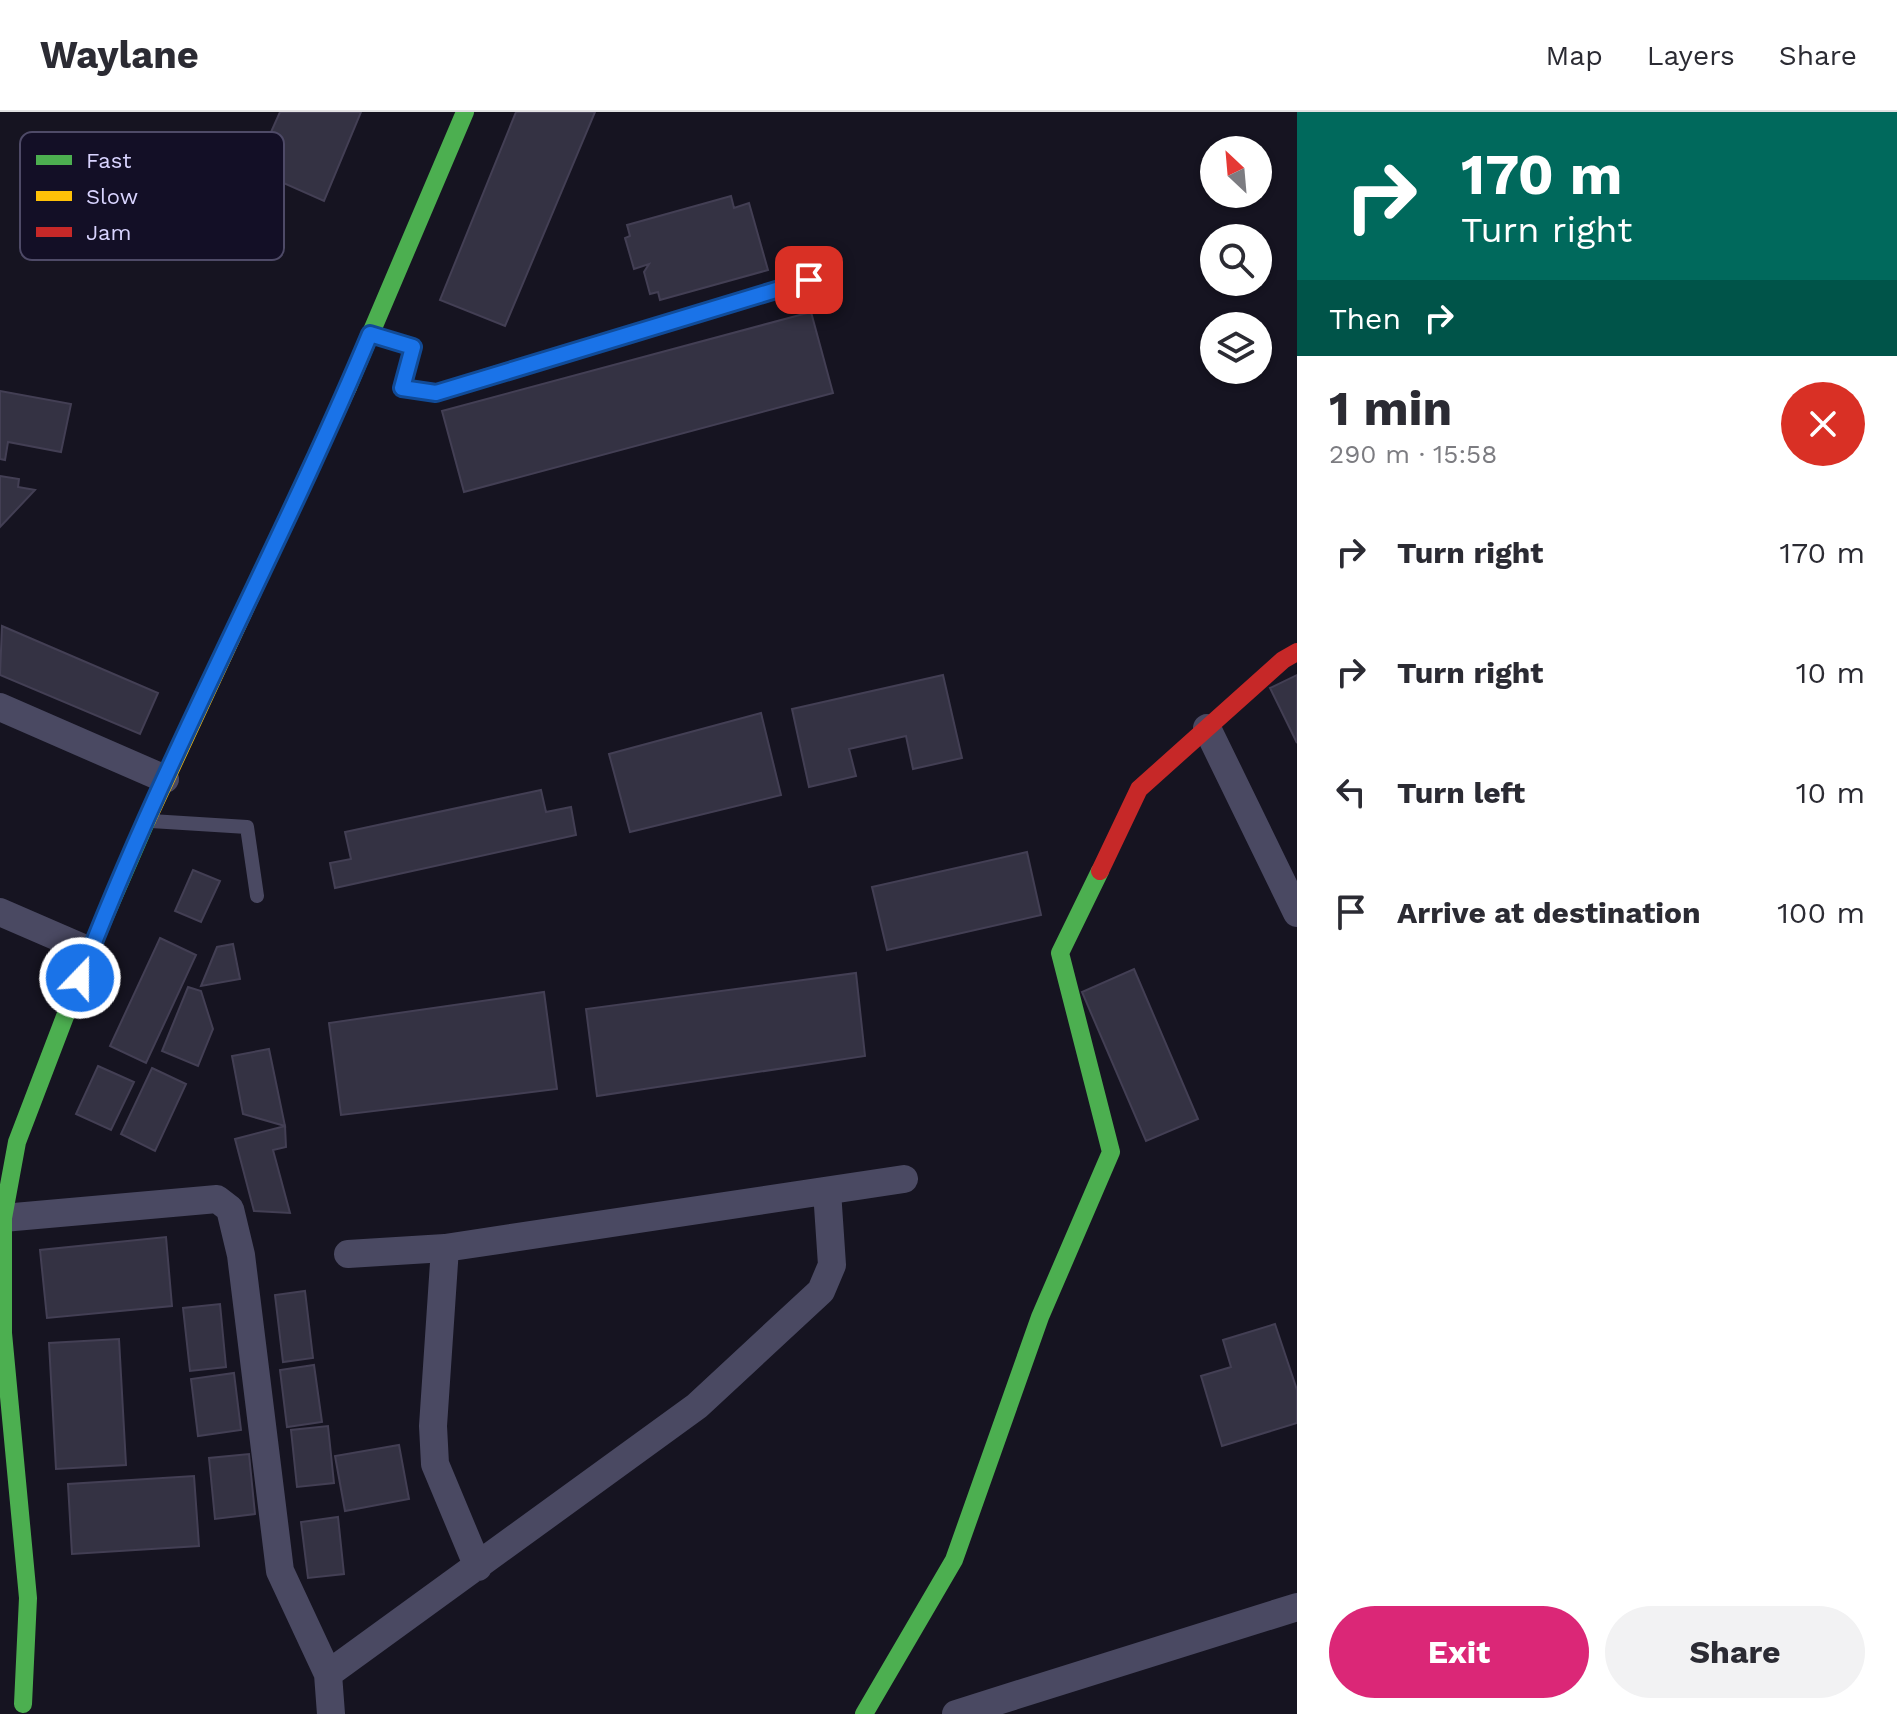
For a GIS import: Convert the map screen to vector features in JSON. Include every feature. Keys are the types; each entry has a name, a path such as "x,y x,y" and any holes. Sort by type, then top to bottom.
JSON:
{"street":[{"path":"0,1695 29,1707 28,1598 3,1333 3,1218 17,1142 90,951 146,821 331,426 465,112"},
{"path":"864,1714 954,1560 1040,1317 1111,1152 1060,953 1139,789 1283,660 1297,652"},
{"path":"0,707 165,779"},
{"path":"1207,728 1297,913"},
{"path":"0,912 90,951"},
{"path":"348,1254 445,1248 904,1179"},
{"path":"328,1674 697,1406 821,1291 832,1265 827,1191"},
{"path":"3,1218 217,1199 230,1209 241,1255 280,1571 328,1674 331,1714"},
{"path":"445,1248 433,1426 435,1464 478,1567"},
{"path":"956,1714 1297,1607"}],"lane":[{"path":"370,334 413,347 402,388 436,393 809,280"},
{"path":"146,821 247,827 257,896"}],"building":[{"path":"280,112 361,112 324,201 284,183 284,132 271,132"},
{"path":"516,112 595,112 505,326 440,300"},
{"path":"731,196 734,208 749,203 768,270 660,300 658,292 650,294 644,272 649,264 634,269 625,238 630,236 627,225"},
{"path":"811,312 833,393 464,492 442,411"},
{"path":"0,391 71,404 61,452 8,442 5,460 0,459"},
{"path":"0,476 19,479 18,487 35,490 0,527"},
{"path":"2,626 158,693 140,734 0,675"},
{"path":"943,675 962,758 913,769 906,736 849,749 856,776 809,787 792,709"},
{"path":"1297,675 1297,743 1270,688"},
{"path":"761,713 781,795 630,832 609,754"},
{"path":"541,790 546,812 571,807 576,835 335,888 330,863 351,859 345,832"},
{"path":"1027,852 1041,915 887,950 872,887"},
{"path":"193,870 220,881 201,922 175,911"},
{"path":"160,938 196,955 146,1063 110,1046"},
{"path":"233,944 240,979 201,986 217,947"},
{"path":"1134,969 1198,1119 1146,1141 1082,992"},
{"path":"856,973 865,1056 597,1096 586,1009"},
{"path":"188,987 201,991 213,1029 198,1066 162,1051"},
{"path":"544,992 557,1089 341,1115 329,1023"},
{"path":"269,1049 285,1126 243,1114 232,1056"},
{"path":"98,1066 134,1082 111,1130 76,1114"},
{"path":"152,1068 186,1084 155,1151 121,1134"},
{"path":"285,1126 286,1147 273,1150 290,1213 254,1211 235,1139"},
{"path":"166,1237 172,1306 47,1318 40,1250"},
{"path":"305,1291 313,1358 283,1362 275,1295"},
{"path":"220,1304 226,1367 190,1371 183,1308"},
{"path":"1275,1324 1297,1390 1297,1423 1222,1446 1201,1376 1231,1367 1223,1340"},
{"path":"119,1339 126,1465 56,1469 49,1343"},
{"path":"314,1365 322,1422 287,1427 280,1370"},
{"path":"234,1373 241,1430 198,1436 191,1379"},
{"path":"328,1426 334,1483 297,1487 291,1430"},
{"path":"399,1445 409,1499 345,1511 335,1456"},
{"path":"249,1454 255,1514 215,1519 209,1458"},
{"path":"194,1476 199,1546 72,1554 68,1484"},
{"path":"338,1517 344,1574 308,1578 301,1522"}],"traffic: fast":[{"path":"348,387 465,112"},
{"path":"23,1704 28,1598 3,1333 3,1218 17,1142 90,951 147,820"},
{"path":"864,1714 954,1560 1040,1317 1111,1152 1060,953 1100,871"}],"traffic: slow":[{"path":"147,820 348,387"}],"traffic: jam":[{"path":"1100,871 1139,789 1283,660 1297,652"}],"route":[{"path":"80,978 165,779 331,426 370,334 413,347 402,388 436,393 809,280"}]}
